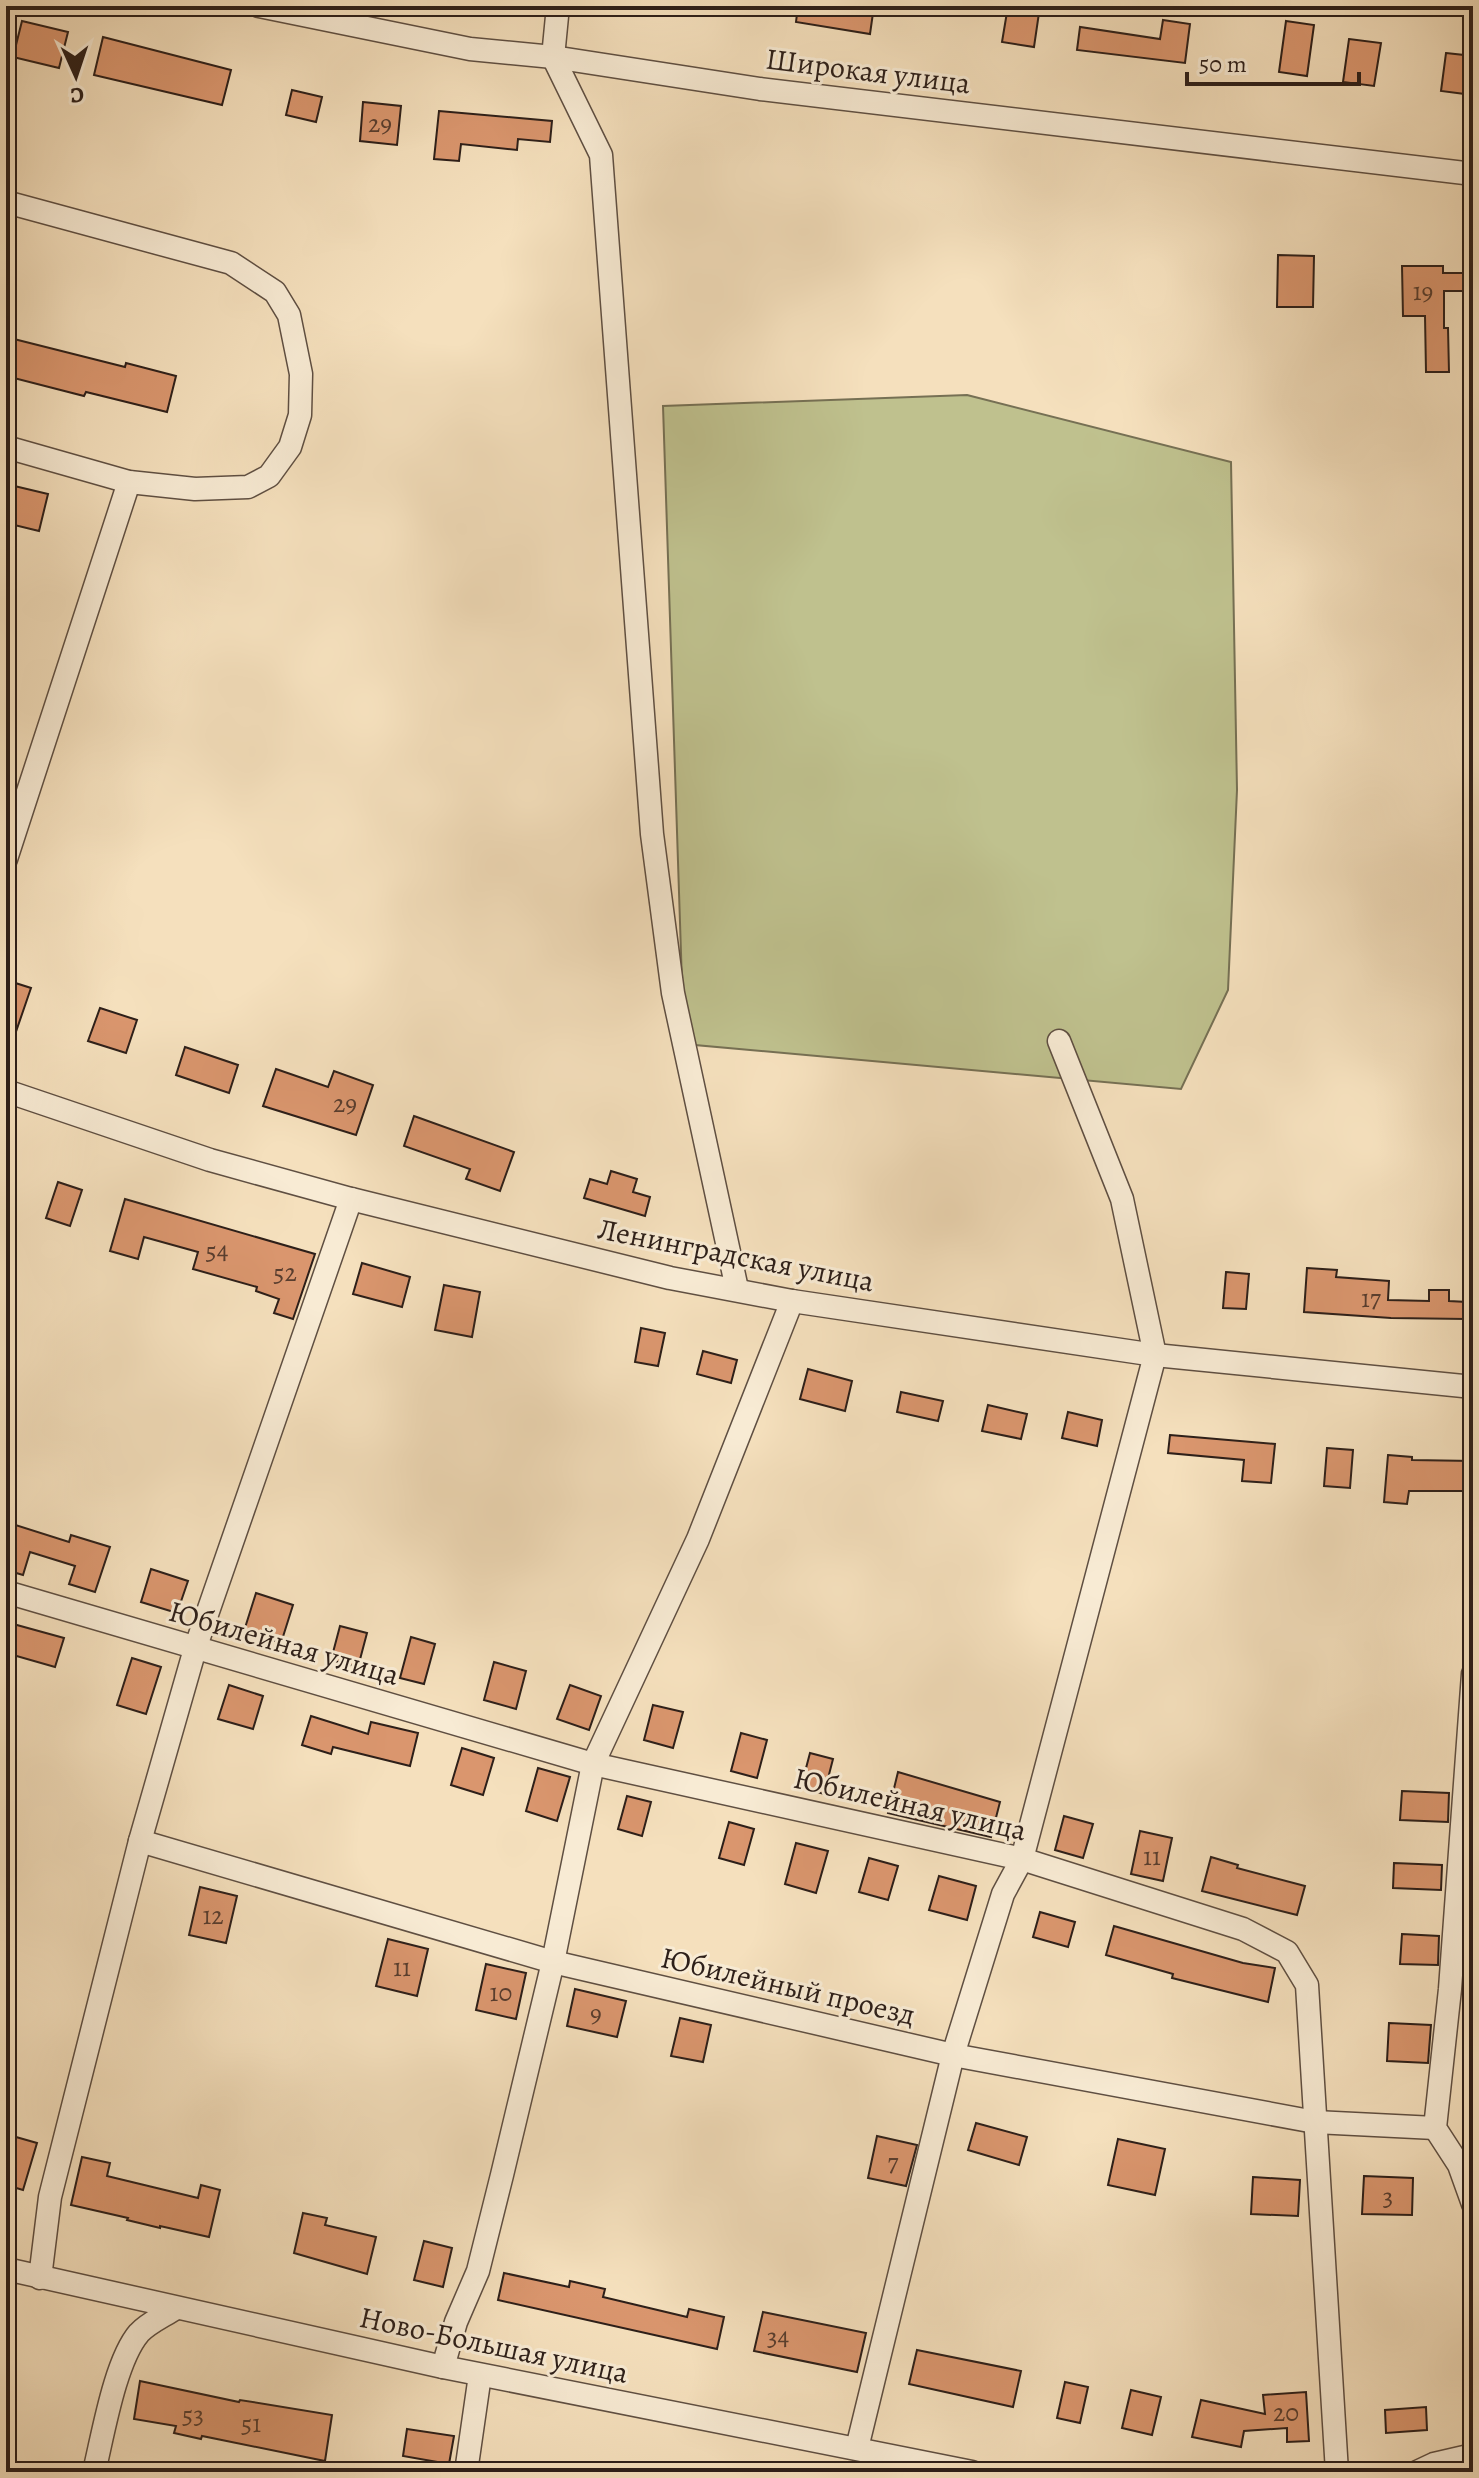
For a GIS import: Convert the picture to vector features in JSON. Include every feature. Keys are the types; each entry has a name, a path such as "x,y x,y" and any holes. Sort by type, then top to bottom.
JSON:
{"street":[{"name":"Широкая улица","path":"259,6 470,49 553,57 760,89 1473,174"},
{"path":"558,6 553,57 601,155 652,834 673,993 737,1289"},
{"path":"6,202 231,263 275,292 289,315 301,374 300,415 290,447 269,476 248,487 195,489 129,482 6,447"},
{"path":"6,859 129,482"},
{"path":"857,2448 953,2055 1003,1894 1022,1859 1155,1355 1122,1199 1059,1041"},
{"name":"Ленинградская улица","path":"6,1091 210,1160 351,1199 670,1278 792,1301 1155,1355 1473,1387"},
{"path":"40,2278 50,2197 140,1841 195,1649 351,1199"},
{"path":"443,2367 456,2322 478,2271 553,1962 593,1764 698,1539 792,1301"},
{"name":"Юбилейная улица","path":"6,1592 593,1764 1022,1859 1243,1929 1287,1952 1307,1985 1337,2472"},
{"path":"1473,1674 1450,1989 1435,2128 1459,2165 1473,2204"},
{"name":"Юбилейный проезд","path":"140,1841 553,1962 953,2055 1315,2122 1435,2128"},
{"name":"Ново-Большая улица","path":"6,2269 480,2375 963,2471"},
{"path":"94,2472 127,2352 140,2332 176,2308"},
{"path":"466,2472 480,2375"},
{"path":"1417,2472 1434,2464 1473,2455"}],"green space":[{"path":"967,395 1231,462 1237,790 1228,990 1181,1089 684,1044 663,406"}],"building":[{"path":"798,6 874,6 870,34 796,22"},
{"path":"1008,6 1040,6 1034,47 1002,42"},
{"path":"1163,20 1190,24 1185,63 1077,50 1080,27 1160,39"},
{"path":"22,21 68,32 59,68 13,57"},
{"path":"1286,21 1314,25 1307,76 1279,72"},
{"path":"103,37 231,70 222,105 94,75"},
{"path":"1349,39 1381,43 1374,86 1343,82"},
{"path":"1446,53 1473,56 1473,95 1441,91"},
{"path":"292,90 322,97 316,122 286,115"},
{"path":"363,102 401,106 397,145 360,141"},
{"path":"439,111 552,121 550,142 518,139 517,150 461,144 459,161 434,159"},
{"path":"1278,255 1314,256 1313,307 1277,307"},
{"path":"1402,266 1443,266 1443,273 1473,273 1473,291 1444,291 1449,372 1426,372 1425,316 1403,316"},
{"path":"6,337 125,367 126,363 176,376 167,412 86,392 84,396 6,376"},
{"path":"6,484 48,494 39,531 6,523"},
{"path":"6,980 31,988 9,1052 6,1051"},
{"path":"100,1008 137,1020 126,1053 88,1041"},
{"path":"185,1047 238,1065 229,1093 176,1075"},
{"path":"276,1069 328,1087 334,1071 373,1085 356,1135 263,1106"},
{"path":"414,1116 514,1152 500,1191 466,1179 470,1169 404,1146"},
{"path":"611,1171 637,1179 633,1192 650,1197 645,1216 584,1198 590,1179 607,1184"},
{"path":"58,1182 82,1190 70,1226 46,1218"},
{"path":"125,1199 315,1254 293,1319 274,1313 279,1299 256,1291 257,1287 193,1269 198,1252 144,1237 138,1259 110,1251"},
{"path":"362,1263 410,1277 402,1307 353,1294"},
{"path":"1307,1268 1337,1270 1336,1277 1389,1281 1388,1300 1429,1301 1429,1290 1449,1290 1449,1301 1467,1302 1466,1319 1304,1312"},
{"path":"1226,1272 1249,1274 1246,1309 1223,1308"},
{"path":"444,1285 480,1292 472,1337 435,1330"},
{"path":"641,1328 665,1333 658,1366 635,1362"},
{"path":"703,1351 737,1360 731,1383 697,1374"},
{"path":"808,1369 852,1381 845,1411 800,1399"},
{"path":"901,1392 943,1401 938,1421 897,1412"},
{"path":"988,1405 1027,1414 1021,1439 982,1431"},
{"path":"1068,1412 1102,1420 1097,1446 1062,1438"},
{"path":"1170,1435 1275,1444 1271,1483 1242,1481 1244,1460 1168,1453"},
{"path":"1327,1448 1353,1450 1350,1488 1324,1486"},
{"path":"1388,1455 1412,1457 1412,1460 1473,1461 1473,1491 1409,1491 1407,1504 1384,1502"},
{"path":"6,1522 69,1542 71,1535 110,1547 95,1592 69,1584 75,1566 30,1552 23,1575 6,1570"},
{"path":"151,1569 188,1581 177,1613 141,1602"},
{"path":"256,1593 293,1605 281,1643 244,1631"},
{"path":"6,1622 64,1638 55,1667 6,1653"},
{"path":"340,1626 367,1633 358,1667 331,1660"},
{"path":"411,1637 435,1644 424,1684 400,1678"},
{"path":"132,1658 161,1667 146,1714 117,1705"},
{"path":"494,1662 526,1671 516,1709 484,1700"},
{"path":"229,1685 263,1696 253,1729 218,1719"},
{"path":"570,1685 601,1696 589,1730 557,1719"},
{"path":"653,1705 683,1712 673,1748 644,1740"},
{"path":"311,1716 368,1734 371,1722 418,1733 410,1766 333,1747 331,1754 302,1745"},
{"path":"741,1733 767,1740 757,1778 731,1771"},
{"path":"462,1748 494,1758 483,1795 451,1785"},
{"path":"810,1753 833,1759 824,1794 801,1787"},
{"path":"538,1768 570,1777 557,1821 526,1811"},
{"path":"898,1772 1000,1802 991,1837 888,1813"},
{"path":"1402,1791 1449,1793 1448,1822 1400,1820"},
{"path":"627,1796 651,1802 642,1836 618,1829"},
{"path":"1064,1816 1093,1824 1083,1858 1055,1850"},
{"path":"729,1822 754,1829 744,1865 719,1858"},
{"path":"1140,1831 1172,1838 1163,1881 1131,1874"},
{"path":"796,1843 828,1851 816,1893 785,1884"},
{"path":"1211,1857 1238,1865 1237,1868 1305,1886 1297,1915 1202,1891"},
{"path":"869,1858 898,1866 888,1900 859,1892"},
{"path":"1394,1863 1442,1865 1441,1890 1393,1888"},
{"path":"939,1876 976,1886 967,1920 929,1910"},
{"path":"200,1887 237,1896 226,1943 189,1935"},
{"path":"1040,1912 1075,1922 1068,1947 1033,1937"},
{"path":"1114,1926 1243,1963 1275,1968 1268,2002 1172,1978 1173,1974 1106,1955"},
{"path":"1402,1934 1439,1936 1438,1965 1400,1964"},
{"path":"388,1939 428,1949 417,1996 376,1986"},
{"path":"486,1964 526,1973 516,2019 476,2010"},
{"path":"575,1989 626,2001 617,2037 567,2026"},
{"path":"680,2018 711,2025 703,2062 671,2056"},
{"path":"1389,2023 1431,2025 1428,2063 1387,2061"},
{"path":"976,2123 1027,2137 1019,2165 968,2150"},
{"path":"9,2135 37,2143 23,2190 6,2185"},
{"path":"877,2136 917,2145 906,2186 868,2178"},
{"path":"1118,2139 1165,2149 1155,2195 1108,2185"},
{"path":"82,2157 110,2163 107,2176 198,2198 201,2185 220,2190 209,2237 71,2205"},
{"path":"1364,2176 1413,2178 1412,2215 1362,2214"},
{"path":"1253,2177 1300,2180 1298,2216 1251,2214"},
{"path":"303,2213 327,2218 325,2225 376,2237 367,2274 294,2253"},
{"path":"424,2241 452,2248 443,2287 414,2280"},
{"path":"504,2273 569,2287 570,2281 605,2289 603,2297 687,2317 689,2309 724,2317 717,2349 498,2300"},
{"path":"763,2312 866,2333 857,2372 754,2351"},
{"path":"917,2350 1021,2371 1013,2407 909,2384"},
{"path":"140,2381 239,2402 332,2415 325,2461 202,2436 201,2439 174,2433 176,2426 134,2419"},
{"path":"1065,2382 1088,2387 1080,2423 1057,2418"},
{"path":"1131,2390 1161,2397 1152,2435 1122,2428"},
{"path":"1306,2392 1309,2441 1287,2442 1287,2428 1244,2431 1241,2447 1192,2437 1201,2400 1265,2414 1263,2395"},
{"path":"1426,2407 1427,2430 1386,2433 1385,2410"},
{"path":"407,2429 454,2436 449,2464 403,2456"}]}
